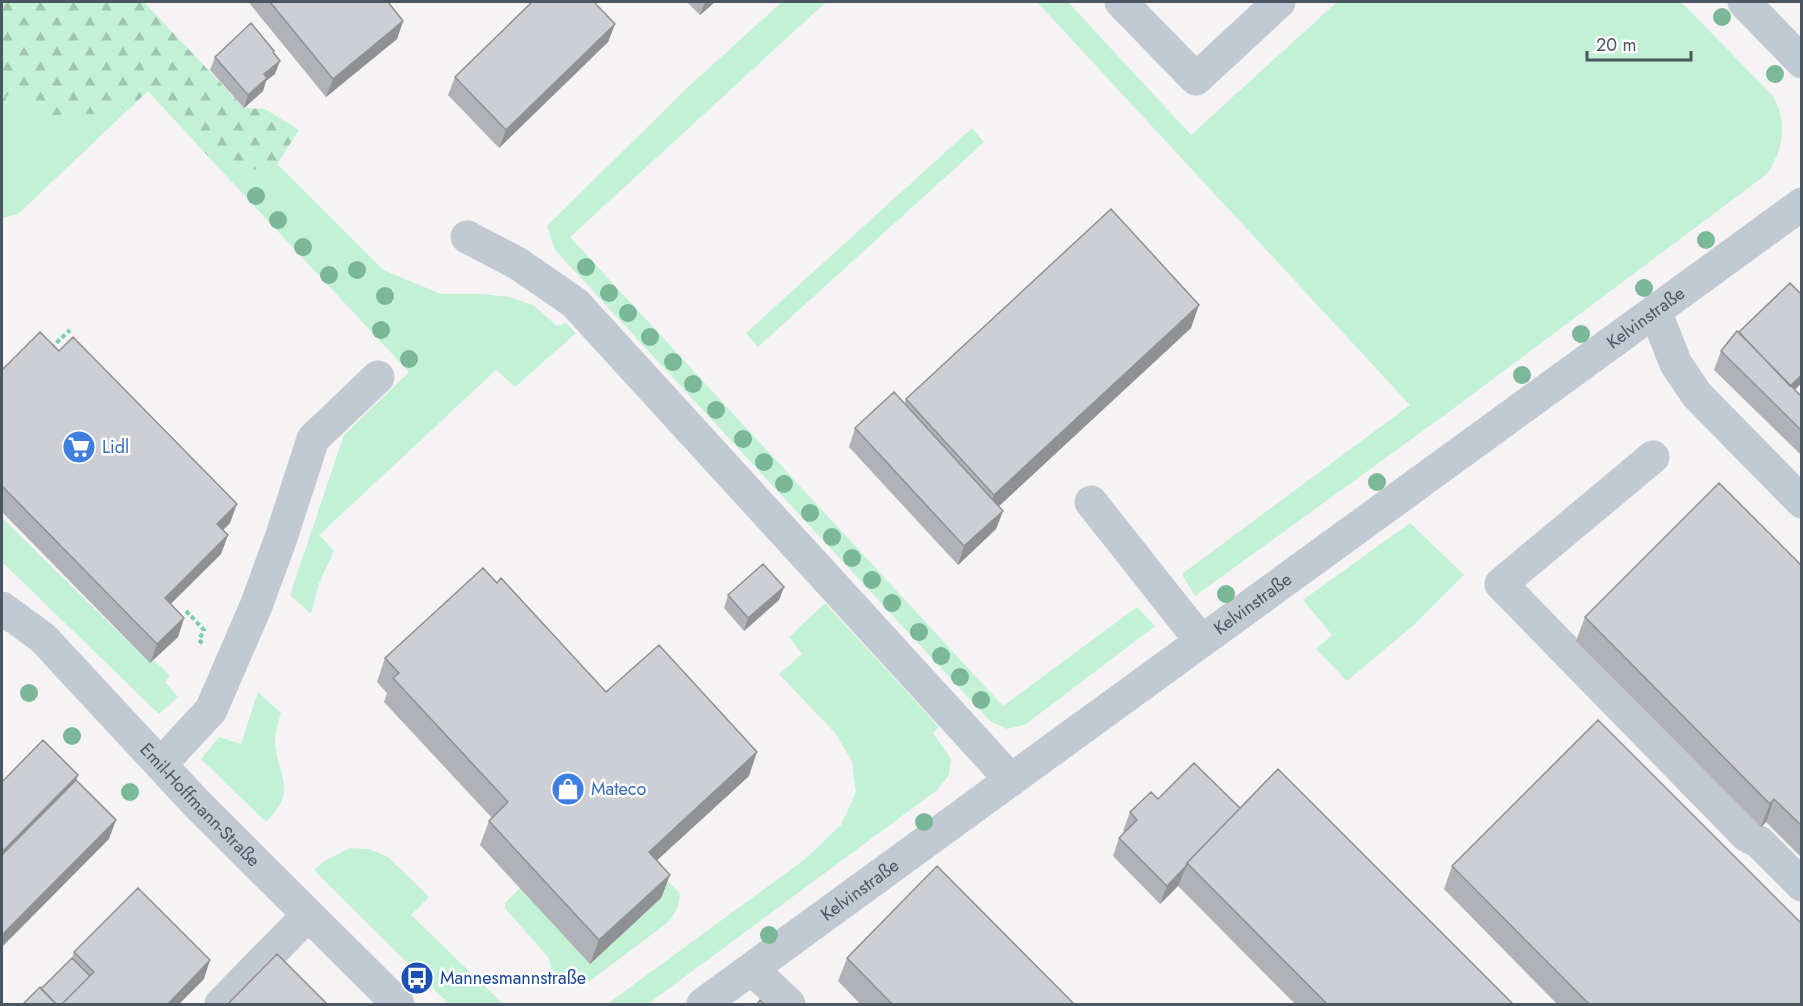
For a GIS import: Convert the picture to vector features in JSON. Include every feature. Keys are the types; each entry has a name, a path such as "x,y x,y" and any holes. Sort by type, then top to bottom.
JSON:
{"street":[{"path":"1121,2 1196,79 1279,2"},
{"path":"1744,2 1802,62"},
{"name":"Kelvinstraße","path":"703,1005 1802,204"},
{"path":"467,237 517,263 575,303 1011,780"},
{"path":"1655,310 1676,364 1697,395 1802,502"},
{"path":"162,763 211,710 260,597 314,439 378,377"},
{"path":"1653,457 1501,584 1747,836 1759,842 1802,885"},
{"path":"1090,502 1202,641"},
{"name":"Emil-Hoffmann-Straße","path":"2,608 43,638 162,763 199,806 398,1005"},
{"path":"914,851 938,875"},
{"path":"221,1005 308,915"},
{"path":"752,969 789,1005"}],"path":[{"path":"47,353 70,330"},
{"path":"58,341 61,350"},
{"path":"186,611 204,630 199,640 204,645"}],"green space":[{"path":"2,2 144,2 244,108 265,109 299,130 277,164 253,170 237,164 217,166 148,91 132,106 98,114 52,115 24,89 14,89 6,97 7,108 2,113"},
{"path":"782,2 826,2 570,237 1003,706 1137,607 1155,626 1026,724 1007,729 990,721 555,250 547,226 687,88"},
{"path":"1037,2 1068,2 1191,135 1337,2 1681,2 1773,96 1781,117 1782,136 1777,154 1767,174 1442,417 1195,596 1182,574 1410,405"},
{"path":"14,89 24,89 38,104 79,114 98,114 132,106 18,214 2,218 2,113 7,108 6,97"},
{"path":"972,128 984,142 758,347 746,333"},
{"path":"237,164 253,170 277,164 383,270 441,294 509,297 533,305 557,326 566,323 576,333 515,387 496,370 319,535 334,551 319,583 311,614 290,595 344,435 409,372 217,166"},
{"path":"2,518 150,663 154,660 170,676 165,682 178,697 159,714 2,562"},
{"path":"1410,523 1464,575 1417,622 1347,681 1316,649 1332,635 1303,600"},
{"path":"825,603 939,727 933,733 951,759 949,775 937,790 648,1004 607,1004 804,860 841,825 856,792 852,761 835,733 779,674 802,654 789,637"},
{"path":"258,692 281,713 275,741 283,777 284,794 281,802 266,822 201,759 219,737 241,744"},
{"path":"350,848 369,849 388,857 429,897 411,915 503,1004 449,1004 314,870 326,860"},
{"path":"667,880 680,894 678,907 670,920 590,981 579,986 570,985 560,979 552,970 549,958 505,908 505,903 520,888"}],"building":[{"path":"270,2 388,2 403,21 333,79"},
{"path":"532,2 594,2 615,24 506,130 455,77"},
{"path":"251,23 280,61 264,74 267,78 248,95 215,57"},
{"path":"1111,209 1199,305 994,495 906,399"},
{"path":"1790,283 1802,295 1802,375 1790,386 1739,332"},
{"path":"1737,331 1802,397 1802,431 1721,351"},
{"name":"Lidl","path":"40,332 59,351 73,337 237,504 217,524 228,535 165,598 184,618 157,644 2,486 2,370"},
{"path":"894,392 1003,511 964,546 855,428"},
{"path":"1719,483 1802,566 1802,826 1774,799 1770,804 1585,617"},
{"path":"763,564 784,587 748,618 728,595"},
{"path":"483,568 497,583 501,578 606,692 659,645 757,752 649,852 670,875 599,940 489,821 508,802 393,678 399,673 385,658"},
{"path":"1598,720 1802,924 1802,1005 1590,1005 1452,866"},
{"path":"43,740 78,775 2,852 2,782"},
{"path":"1194,763 1240,808 1167,886 1119,838 1137,820 1130,812 1151,792 1158,799"},
{"path":"1278,769 1514,1005 1328,1005 1187,863"},
{"path":"76,780 116,820 2,935 2,855"},
{"path":"937,866 1075,1005 893,1005 847,958"},
{"path":"138,888 210,960 167,1005 61,1005 94,972 74,952"},
{"path":"277,954 328,1005 227,1005"},
{"path":"72,958 90,976 61,1005 57,1005 41,989"},
{"path":"40,987 57,1005 22,1005"}],"place":[{"name":"Lidl","path":"79,447"},
{"name":"Mateco","path":"568,789"},
{"name":"Mannesmannstraße","path":"417,978"}]}
